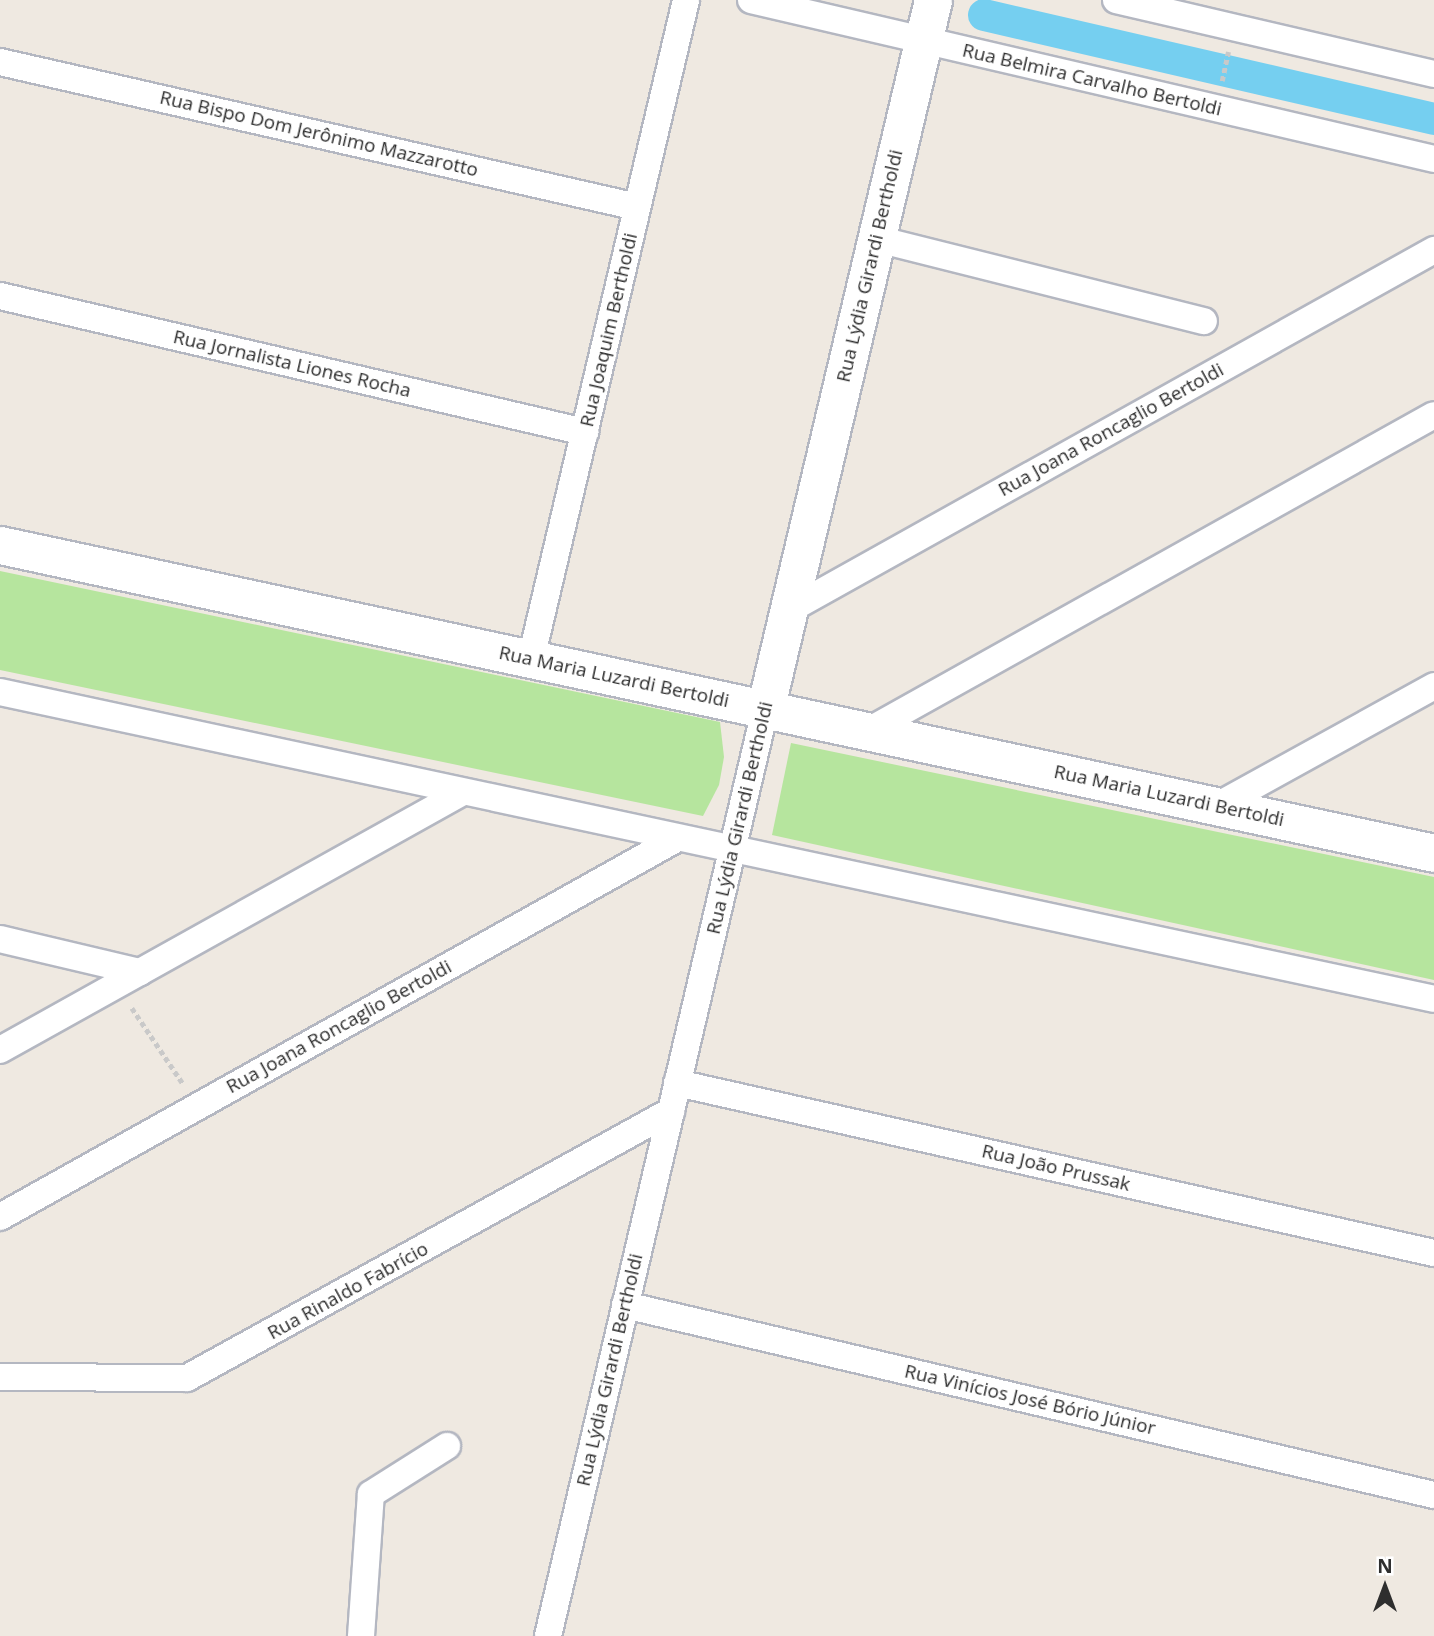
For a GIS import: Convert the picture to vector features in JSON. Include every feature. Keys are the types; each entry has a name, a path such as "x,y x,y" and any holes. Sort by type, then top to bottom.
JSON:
{"street":[{"name":"Rua Joaquim Bertholdi","path":"531,659 686,0"},
{"name":"Rua Belmira Carvalho Bertoldi","path":"751,0 1434,159"},
{"name":"Rua Lýdia Girardi Bertholdi","path":"548,1636 933,0"},
{"path":"1115,0 1187,8 1233,27 1434,74"},
{"name":"Rua Bispo Dom Jerônimo Mazzarotto","path":"0,62 637,207"},
{"path":"877,239 1204,321"},
{"name":"Rua Joana Roncaglio Bertoldi","path":"789,610 1434,250"},
{"name":"Rua Jornalista Liones Rocha","path":"0,296 585,432"},
{"path":"868,731 1434,415"},
{"name":"Rua Maria Luzardi Bertoldi","path":"0,545 1434,853"},
{"path":"1217,806 1434,686"},
{"path":"0,692 1434,999"},
{"path":"0,1050 463,792"},
{"name":"Rua Joana Roncaglio Bertoldi","path":"0,1217 678,838"},
{"path":"0,939 140,972"},
{"name":"Rua João Prussak","path":"677,1083 1434,1253"},
{"name":"Rua Rinaldo Fabrício","path":"0,1377 187,1378 671,1111"},
{"name":"Rua Vinícios José Bório Júnior","path":"625,1305 1434,1495"},
{"path":"361,1636 371,1494 446,1446"}],"path":[{"path":"1216,109 1233,27"},
{"path":"117,985 198,1106"}],"green space":[{"path":"0,571 720,722 724,757 719,785 703,816 0,670"},
{"path":"791,743 1434,877 1434,980 772,835"}],"waterway":[{"path":"984,15 1434,119"}]}
